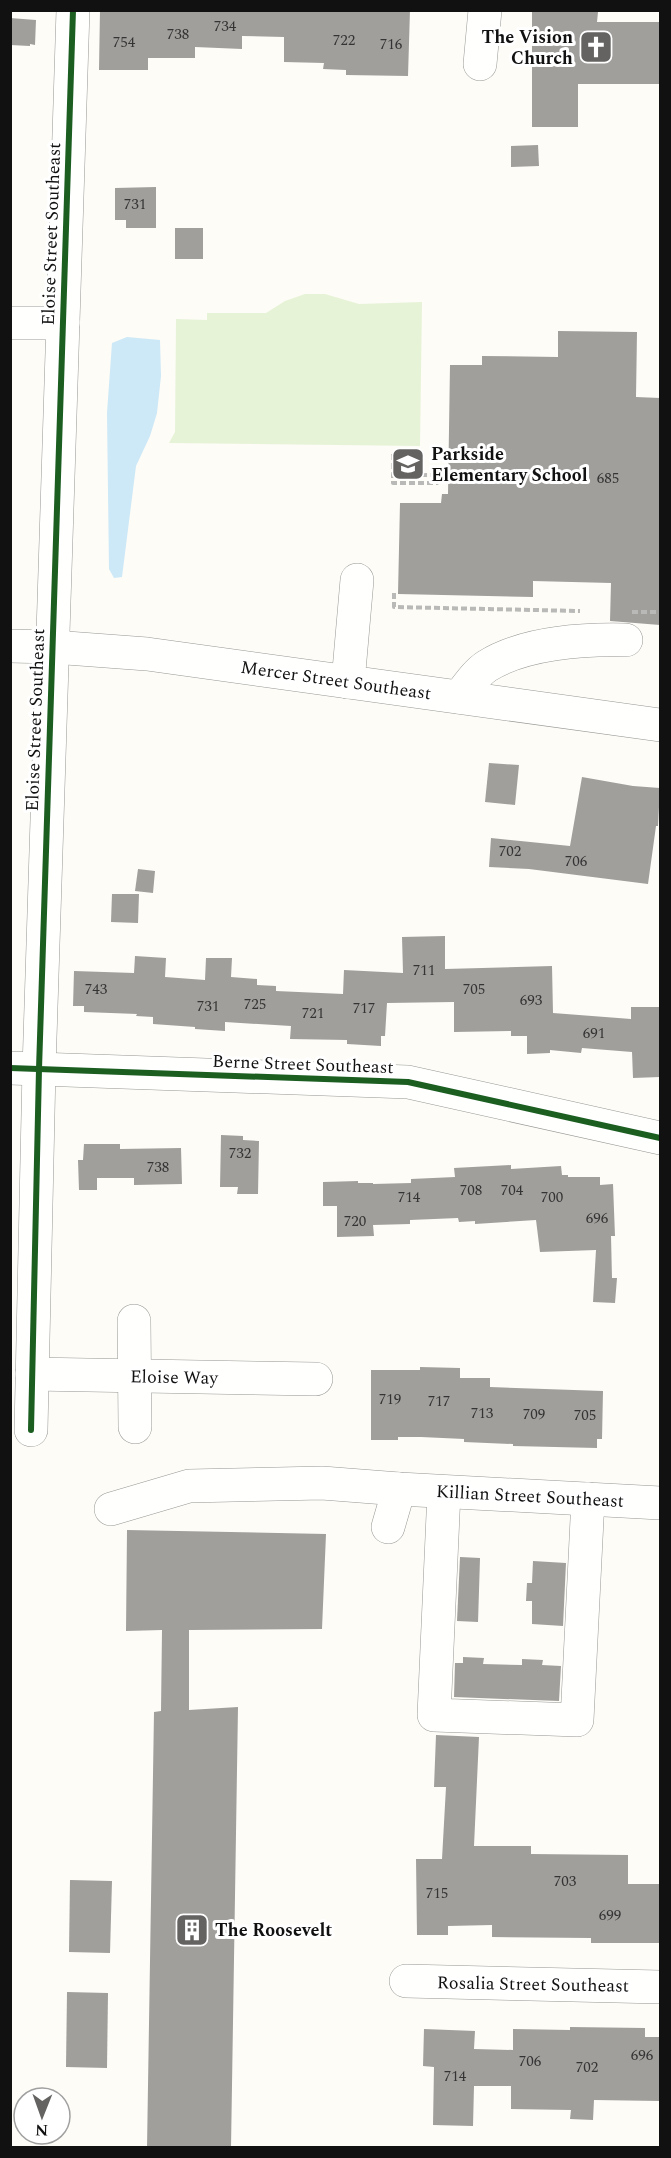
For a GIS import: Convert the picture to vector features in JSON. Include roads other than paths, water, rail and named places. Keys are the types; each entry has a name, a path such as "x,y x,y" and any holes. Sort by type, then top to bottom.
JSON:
{"street":[{"name":"Eloise Street Southeast","path":"31,1430 32,1374 25,1068 53,647 73,10"},
{"path":"480,64 485,10"},
{"path":"10,322 63,323"},
{"path":"348,682 357,580"},
{"path":"459,697 485,668 506,656 537,648 592,639 626,626"},
{"name":"Mercer Street Southeast","path":"10,646 147,654 660,725"},
{"name":"Berne Street Southeast","path":"25,1068 408,1082 660,1137"},
{"path":"134,1321 135,1427"},
{"name":"Eloise Way","path":"32,1374 316,1379"},
{"name":"Killian Street Southeast","path":"111,1509 189,1486 322,1483 660,1503"},
{"path":"388,1527 399,1489"},
{"path":"444,1492 434,1715 577,1720 588,1499"},
{"name":"Rosalia Street Southeast","path":"406,1981 660,1987"}],"water":[{"path":"127,337 160,340 161,376 157,413 150,436 136,466 122,577 114,578 109,569 107,413 112,343"}],"place":[{"name":"The Vision Church","path":"596,47"},
{"name":"Parkside Elementary School","path":"408,464"},
{"name":"The Roosevelt","path":"192,1930"}]}
